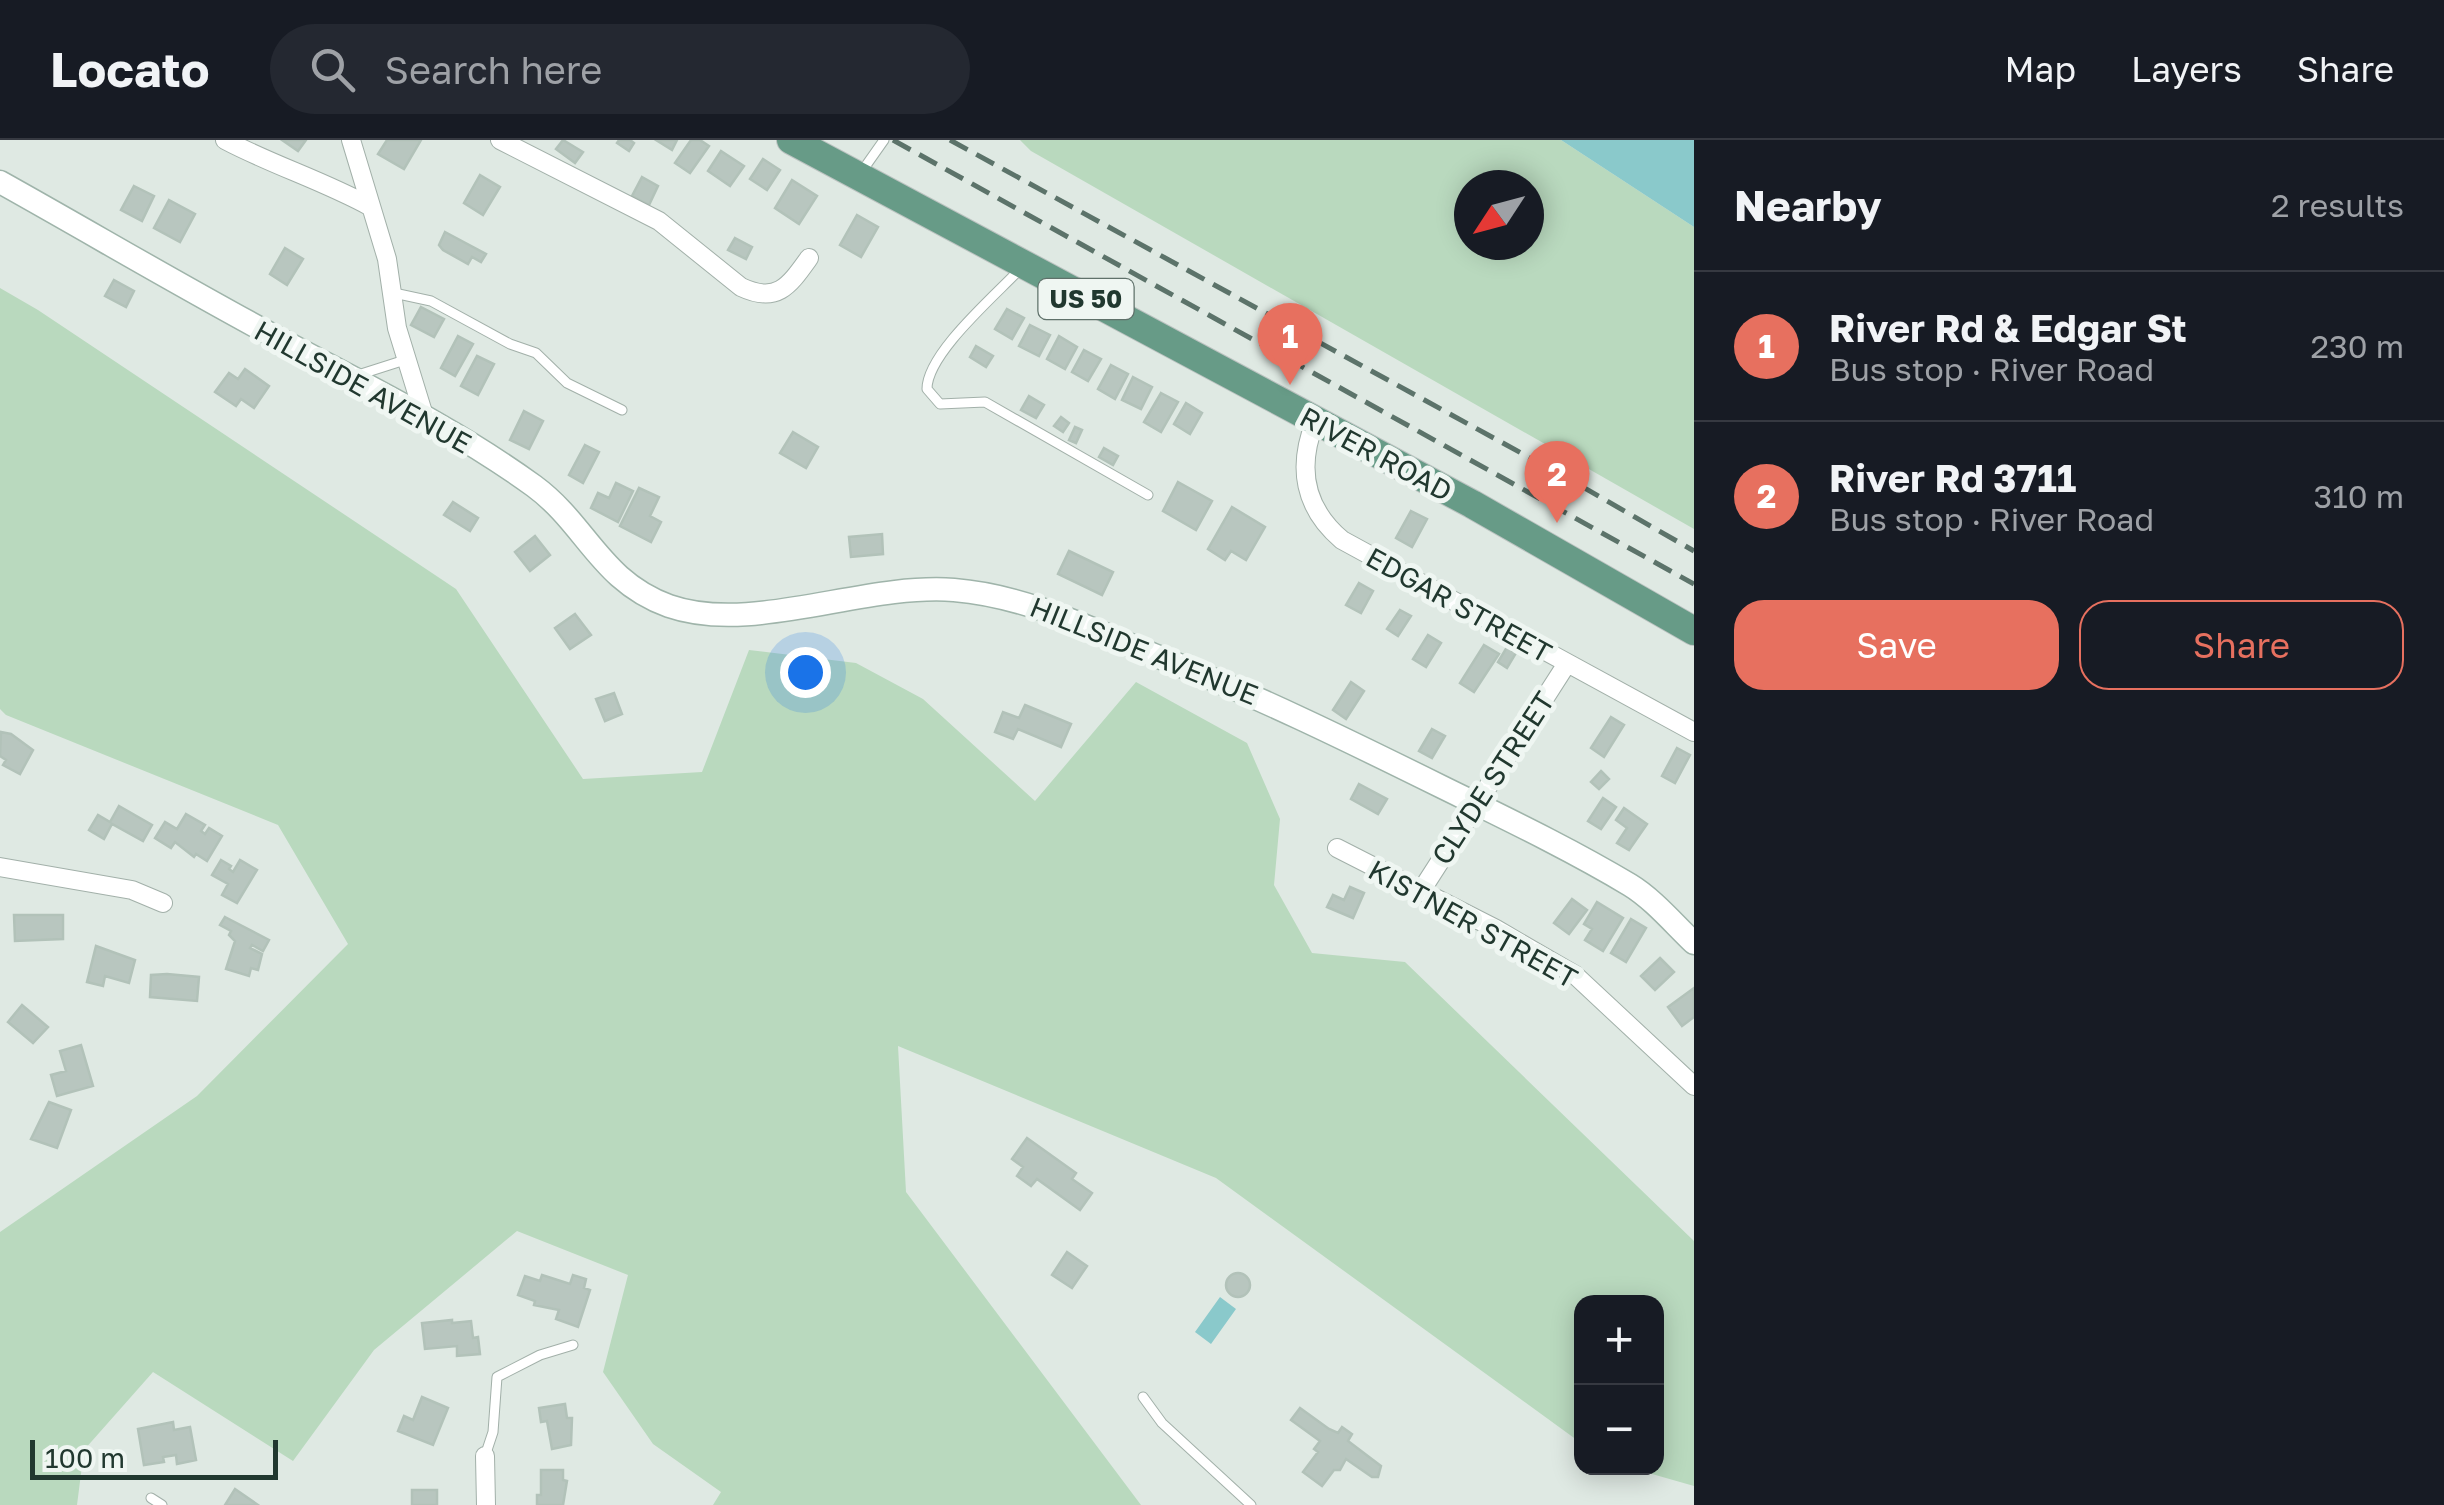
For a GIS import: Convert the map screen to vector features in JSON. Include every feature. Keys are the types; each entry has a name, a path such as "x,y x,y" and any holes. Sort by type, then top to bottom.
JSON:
{"main road":[{"name":"RIVER ROAD","path":"791,140 1472,504 1694,631"}],"street":[{"path":"225,140 371,207"},
{"path":"350,140 394,293 396,328 425,418"},
{"path":"500,140 659,221 753,293 779,292 790,285 809,258"},
{"name":"HILLSIDE AVENUE","path":"0,182 425,418 538,488 610,570 668,605 712,615 743,615 915,589 953,590 1028,603 1265,699 1477,805 1635,888 1694,943"},
{"name":"EDGAR STREET","path":"1314,422 1306,444 1304,475 1312,505 1342,540 1694,732"},
{"name":"CLYDE STREET","path":"1421,891 1566,664"},
{"name":"KISTNER STREET","path":"1337,848 1575,974 1694,1086"},
{"path":"0,867 132,890 164,903"},
{"path":"485,1456 486,1505"}],"lane":[{"path":"858,176 884,140"},
{"path":"1024,265 948,345 927,376 927,389 940,404 984,402 1148,494"},
{"path":"394,293 432,301 510,344 536,353 567,383 622,410"},
{"path":"352,377 408,360"},
{"path":"485,1456 493,1432 497,1377 572,1344"},
{"path":"1142,1397 1162,1423 1251,1505"},
{"path":"151,1498 162,1505"}],"green space":[{"path":"1020,140 1561,140 1694,227 1694,529 1031,151"},
{"path":"0,288 456,589 583,779 702,772 749,650 856,663 923,699 1035,801 1136,682 1247,743 1280,819 1274,885 1312,953 1405,962 1694,1241 1694,1486 1656,1475 1664,1475 1664,1295 1574,1295 1574,1438 1216,1178 898,1046 906,1192 1141,1505 713,1505 721,1492 653,1444 603,1372 628,1275 517,1231 374,1350 293,1461 153,1372 84,1450 77,1505 0,1505 0,1232 197,1096 348,944 278,825 6,715 0,709"}],"water":[{"path":"1561,140 1694,140 1694,227"},
{"path":"1220,1297 1236,1309 1211,1344 1195,1332"}],"building":[{"path":"282,140 306,140 298,151"},
{"path":"387,140 421,140 404,169 378,154"},
{"path":"563,140 583,152 575,163 556,149"},
{"path":"656,140 677,140 672,150"},
{"path":"691,140 709,146 690,173 675,163"},
{"path":"617,143 634,143 629,151"},
{"path":"721,151 744,166 730,186 708,171"},
{"path":"763,159 780,170 767,190 750,179"},
{"path":"480,175 500,187 483,215 464,203"},
{"path":"642,177 658,186 649,205 632,196"},
{"path":"792,180 817,196 799,224 775,208"},
{"path":"134,186 154,196 142,221 121,210"},
{"path":"169,200 195,214 180,242 154,228"},
{"path":"857,215 878,227 861,257 840,245"},
{"path":"445,232 486,254 481,262 472,257 468,264 443,250 439,245"},
{"path":"735,238 752,247 746,259 728,250"},
{"path":"285,248 303,259 287,285 270,274"},
{"path":"114,280 134,291 126,307 105,296"},
{"path":"421,307 444,319 434,337 411,325"},
{"path":"1007,309 1024,318 1012,339 995,329"},
{"path":"1030,325 1050,335 1039,356 1019,346"},
{"path":"458,336 473,344 455,376 441,368"},
{"path":"1059,336 1077,347 1065,369 1047,359"},
{"path":"976,346 993,356 986,367 970,357"},
{"path":"1084,350 1101,359 1088,381 1072,372"},
{"path":"477,356 494,364 478,395 461,386"},
{"path":"1111,365 1128,374 1115,399 1098,389"},
{"path":"245,369 269,386 254,408 241,399 236,406 215,392 229,373 238,379"},
{"path":"1133,377 1152,387 1141,409 1122,400"},
{"path":"1161,393 1178,402 1161,432 1144,422"},
{"path":"1029,396 1044,405 1036,418 1021,410"},
{"path":"1186,403 1202,413 1190,434 1174,424"},
{"path":"524,411 543,421 529,449 510,440"},
{"path":"1061,417 1069,423 1063,432 1054,426"},
{"path":"1075,427 1082,430 1076,443 1069,440"},
{"path":"793,432 818,447 806,468 780,453"},
{"path":"585,445 599,452 583,483 569,475"},
{"path":"1104,448 1118,456 1113,465 1099,457"},
{"path":"1178,482 1212,501 1196,530 1163,511"},
{"path":"616,483 633,491 618,522 591,508 598,493 609,498"},
{"path":"639,488 659,497 650,516 661,522 651,542 620,526"},
{"path":"453,502 478,518 470,531 444,515"},
{"path":"1232,507 1265,527 1246,560 1231,551 1225,560 1208,549"},
{"path":"1411,511 1427,519 1412,547 1396,538"},
{"path":"882,534 883,554 851,557 849,537"},
{"path":"535,536 550,555 530,571 515,552"},
{"path":"1069,551 1113,572 1102,595 1058,574"},
{"path":"1359,583 1373,591 1361,613 1346,605"},
{"path":"1400,610 1411,616 1398,636 1387,629"},
{"path":"575,614 591,635 570,649 555,628"},
{"path":"1428,635 1441,643 1426,667 1413,659"},
{"path":"1484,645 1499,654 1474,692 1460,683"},
{"path":"1507,647 1516,653 1507,668 1498,662"},
{"path":"1351,682 1364,691 1346,719 1333,710"},
{"path":"614,693 622,714 605,721 596,699"},
{"path":"1025,705 1071,724 1061,747 1018,729 1013,739 995,732 1003,712 1019,718"},
{"path":"1611,717 1624,725 1604,757 1591,748"},
{"path":"1432,729 1445,736 1432,758 1419,751"},
{"path":"1,732 11,734 33,750 20,774 3,765 6,760 0,756"},
{"path":"1677,748 1690,755 1675,783 1662,776"},
{"path":"1601,771 1609,779 1599,789 1591,782"},
{"path":"1359,784 1387,799 1378,814 1351,799"},
{"path":"1603,798 1616,807 1601,829 1588,821"},
{"path":"119,806 152,825 143,841 112,824 104,839 89,830 98,815 110,822"},
{"path":"1624,808 1647,824 1629,850 1617,843 1627,828 1616,820"},
{"path":"186,814 205,825 201,831 205,834 209,828 222,836 207,861 196,854 194,857 175,842 171,848 155,838 165,822 177,829"},
{"path":"221,860 233,872 240,860 257,870 237,903 222,895 228,884 212,875"},
{"path":"1350,887 1364,893 1353,918 1327,907 1333,895 1344,900"},
{"path":"1572,899 1587,910 1569,934 1554,923"},
{"path":"1597,902 1623,918 1603,951 1585,940 1592,929 1584,924"},
{"path":"14,915 63,915 63,939 15,941"},
{"path":"225,917 269,940 263,951 252,945 250,948 262,954 258,970 251,968 249,976 226,969 235,941 229,935 231,931 220,925"},
{"path":"1631,919 1646,928 1626,962 1611,953"},
{"path":"96,946 135,960 129,983 105,976 103,986 87,982"},
{"path":"1660,958 1674,972 1655,990 1641,976"},
{"path":"151,975 199,977 197,1001 150,997"},
{"path":"1694,988 1694,1017 1682,1026 1668,1007"},
{"path":"22,1005 48,1027 33,1043 8,1022"},
{"path":"81,1045 93,1086 57,1096 51,1075 66,1071 60,1051"},
{"path":"49,1102 71,1110 57,1148 31,1139"},
{"path":"1027,1138 1076,1173 1072,1179 1092,1193 1080,1210 1037,1179 1031,1186 1017,1176 1023,1167 1012,1159"},
{"path":"1067,1252 1087,1266 1072,1288 1052,1275"},
{"path":"1238,1273 1250,1285 1238,1297 1226,1285"},
{"path":"542,1275 570,1284 573,1275 586,1279 584,1288 590,1290 578,1327 556,1319 559,1310 534,1305 535,1301 518,1295 525,1276 540,1281"},
{"path":"471,1321 480,1354 457,1356 457,1346 425,1349 422,1323"},
{"path":"422,1397 448,1408 433,1445 398,1431 404,1416 413,1420"},
{"path":"565,1404 567,1418 572,1418 571,1445 552,1449 547,1421 541,1422 539,1408"},
{"path":"1300,1408 1329,1429 1338,1433 1342,1427 1352,1434 1348,1441 1381,1466 1378,1477 1346,1459 1322,1486 1303,1472 1318,1452 1314,1449 1320,1441 1291,1420"},
{"path":"173,1422 174,1430 190,1427 196,1460 177,1464 176,1455 163,1457 164,1462 144,1465 138,1429"},
{"path":"541,1470 563,1470 563,1480 567,1481 563,1505 537,1505"},
{"path":"235,1489 258,1505 225,1505"},
{"path":"412,1490 437,1490 437,1505 412,1505"}],"railway":[{"path":"893,140 1694,584"},
{"path":"950,140 1694,551"}],"place":[{"name":"River Rd & Edgar St","path":"1290,385"},
{"name":"River Rd 3711","path":"1557,523"}]}
